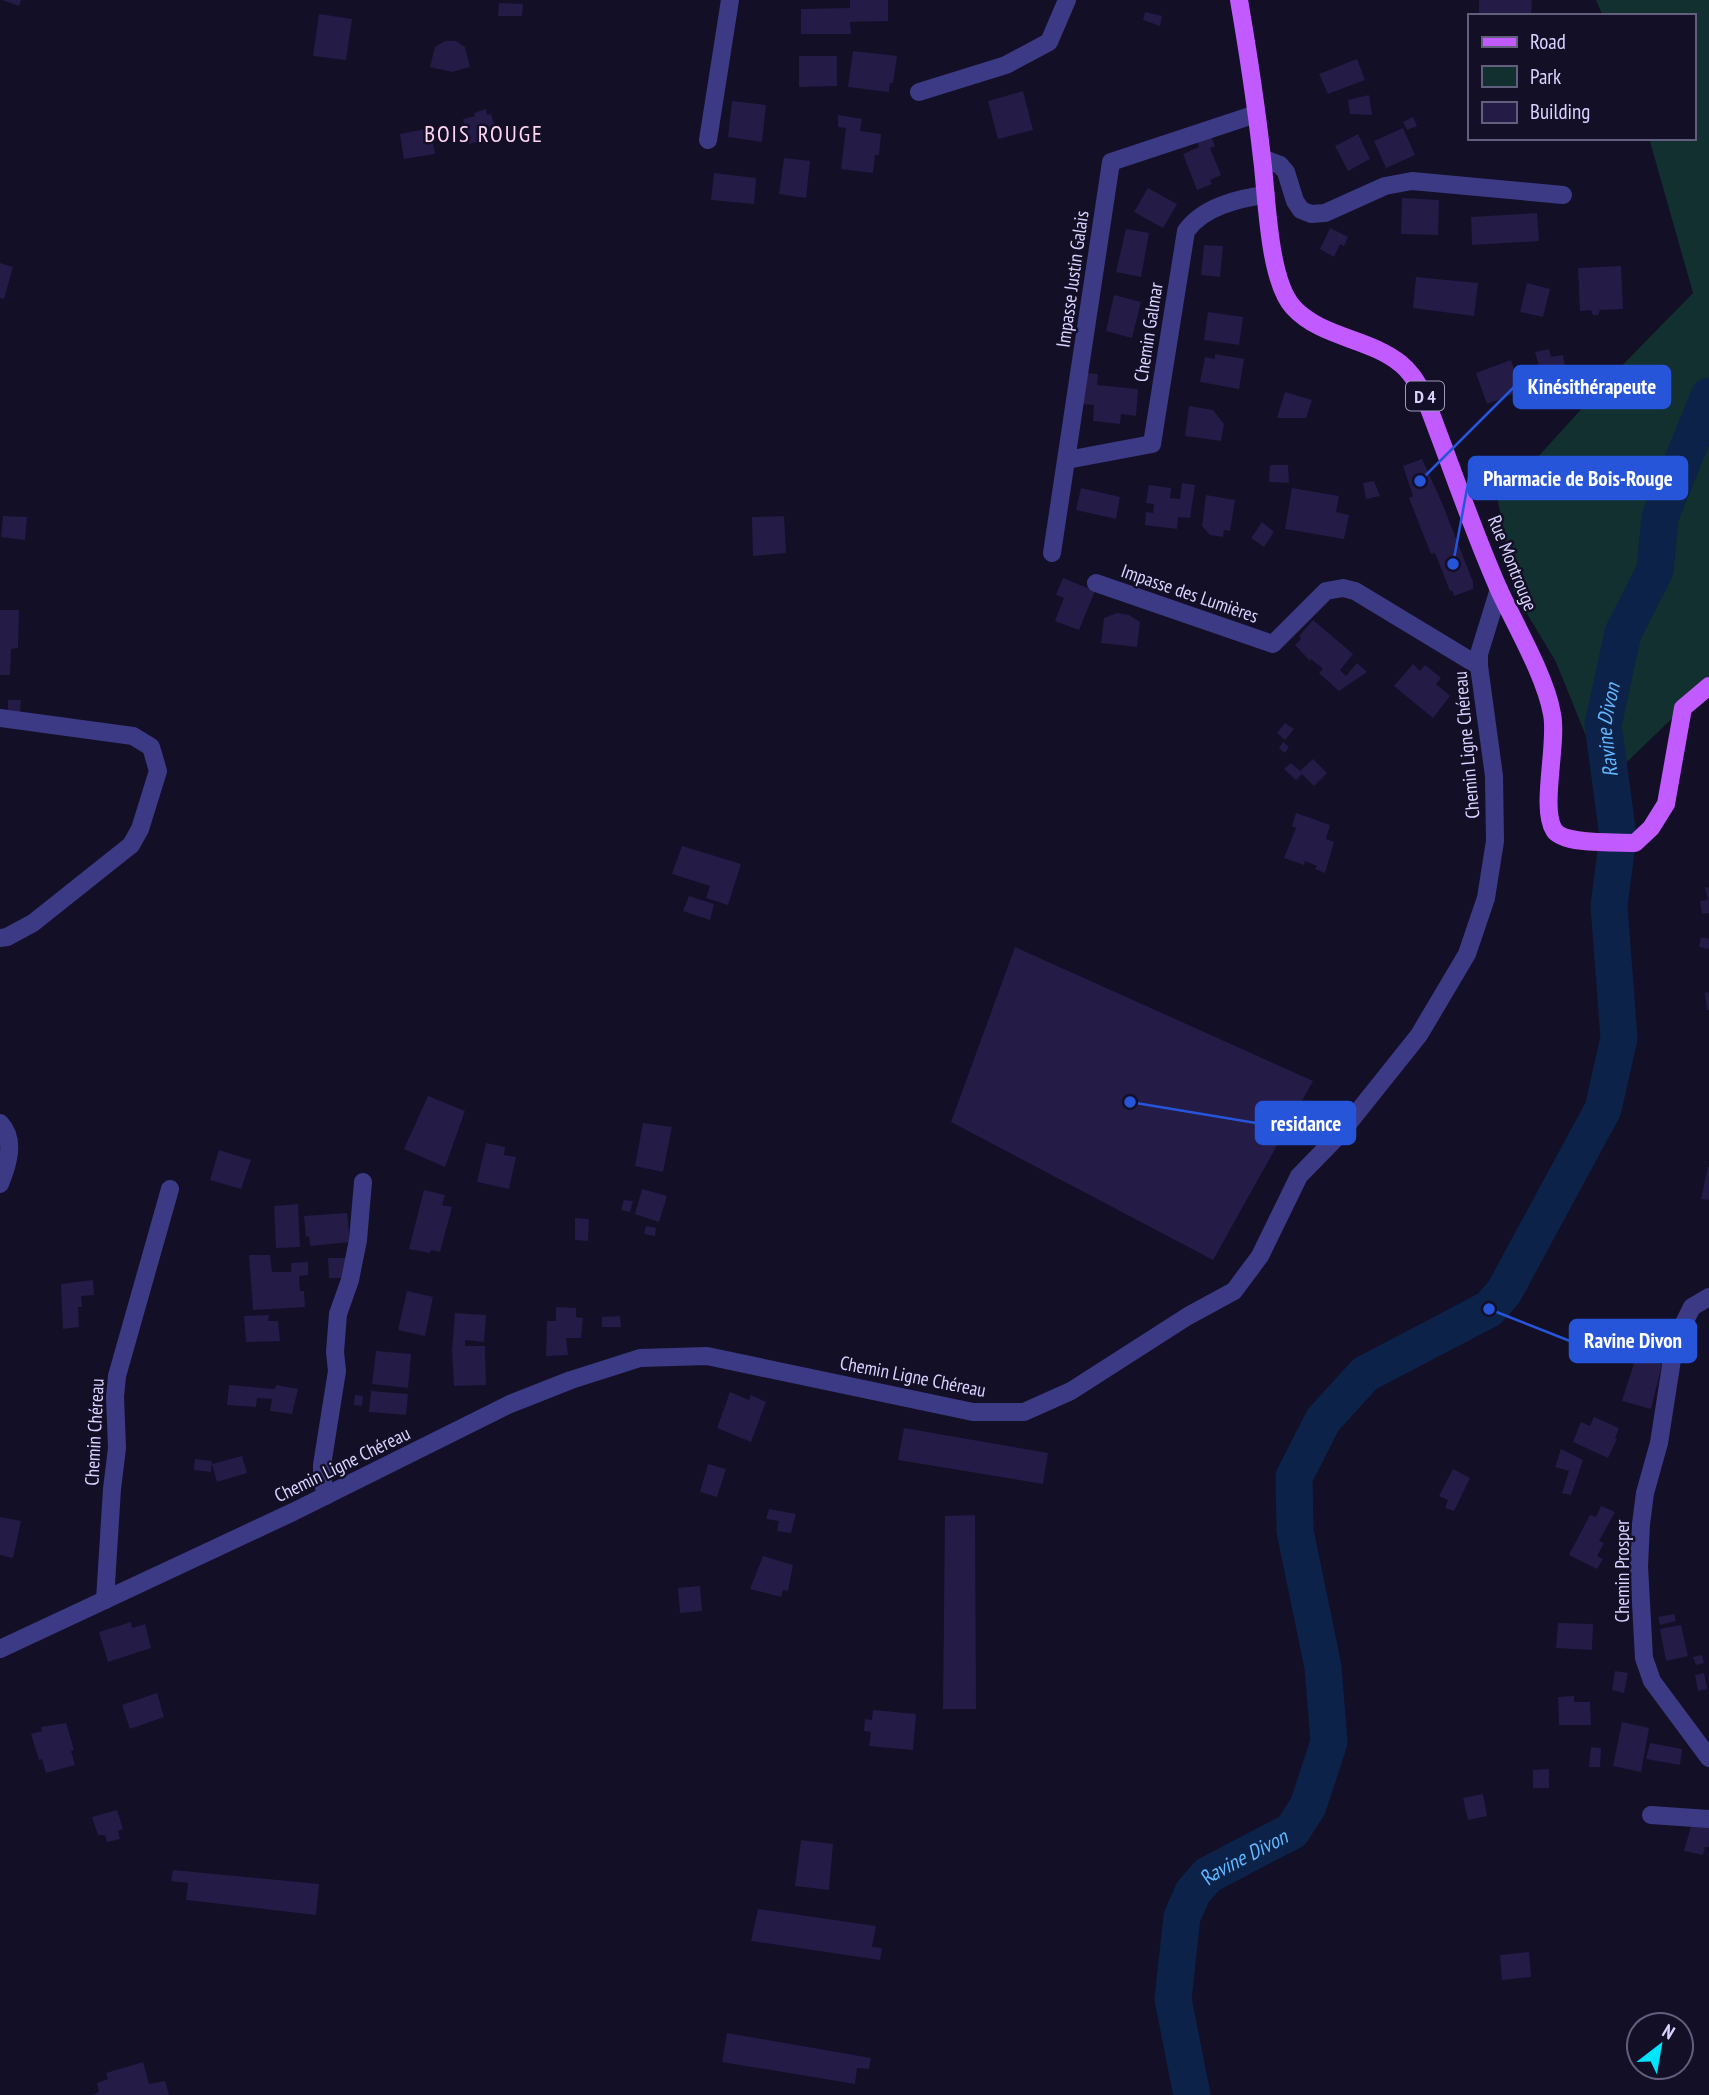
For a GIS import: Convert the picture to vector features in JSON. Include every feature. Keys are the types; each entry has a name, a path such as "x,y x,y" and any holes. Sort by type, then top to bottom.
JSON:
{"main road":[{"name":"Rue Montrouge","path":"1239,0 1262,158 1272,250 1284,291 1293,307 1322,327 1384,353 1400,363 1412,374 1423,393 1499,589 1541,681 1552,714 1554,744 1549,820 1555,833 1567,839 1635,843 1651,828 1666,804 1683,708 1709,686"}],"street":[{"path":"708,140 730,0"},
{"path":"919,92 1006,65 1049,42 1067,0"},
{"name":"Impasse Justin Galais","path":"1052,553 1111,162 1256,114"},
{"path":"1262,158 1280,165 1286,172 1295,201 1301,210 1311,214 1325,213 1385,186 1412,181 1563,195"},
{"name":"Chemin Galmar","path":"1067,460 1152,444 1186,231 1192,222 1233,201 1266,195"},
{"name":"Impasse des Lumières","path":"1096,583 1273,644 1325,590 1343,588 1356,591 1479,666"},
{"name":"Chemin Ligne Chéreau","path":"0,1649 326,1496 510,1404 640,1357 707,1356 973,1412 1024,1412 1071,1391 1188,1316 1234,1291 1260,1256 1298,1176 1340,1134 1419,1035 1467,954 1486,898 1495,841 1494,776 1479,654 1499,589"},
{"path":"0,718 133,736 151,747 158,771 140,829 131,845 33,923 0,938"},
{"path":"0,1123 5,1129 10,1147 7,1167 0,1184"},
{"path":"326,1496 322,1465 337,1371 335,1352 338,1314 350,1280 358,1241 363,1182"},
{"name":"Chemin Chéreau","path":"105,1600 117,1448 117,1377 170,1189"},
{"name":"Chemin Prosper","path":"1709,1297 1692,1307 1681,1329 1674,1353 1659,1443 1645,1493 1639,1566 1644,1658 1652,1681 1709,1758"},
{"path":"1651,1815 1709,1819"}],"green space":[{"path":"1596,0 1709,0 1709,679 1683,708 1605,783 1556,662 1514,592 1498,501 1604,384 1693,293 1650,140 1695,140 1695,14 1602,14"}],"building":[{"path":"2,0 21,0 19,6"},
{"path":"850,0 888,0 888,21 850,22 851,34 801,34 801,9 850,8"},
{"path":"1479,0 1532,0 1531,14 1479,14"},
{"path":"499,3 523,4 522,16 498,16"},
{"path":"1145,12 1162,16 1160,26 1143,20"},
{"path":"319,14 352,19 346,60 313,56"},
{"path":"445,41 456,41 465,47 470,67 452,72 430,67 435,47"},
{"path":"853,51 897,56 889,92 848,87"},
{"path":"799,56 837,56 837,86 799,87"},
{"path":"1357,59 1365,80 1328,94 1319,74"},
{"path":"1023,91 1033,130 998,139 988,101"},
{"path":"1369,95 1372,115 1350,114 1348,100"},
{"path":"732,101 766,105 762,142 728,137"},
{"path":"486,109 487,115 491,114 495,128 492,129 494,137 469,144 463,119"},
{"path":"838,115 862,119 860,131 881,134 879,155 875,155 873,173 841,169 846,128 838,127"},
{"path":"1413,117 1417,126 1407,130 1403,122"},
{"path":"430,128 435,154 404,159 400,134"},
{"path":"1403,128 1415,155 1386,168 1374,141"},
{"path":"1209,131 1215,146 1210,148 1221,175 1210,180 1212,184 1197,190 1183,154 1199,147 1195,136"},
{"path":"1358,134 1370,159 1348,171 1335,146"},
{"path":"784,158 810,161 806,198 779,194"},
{"path":"714,173 756,178 754,204 711,200"},
{"path":"1148,188 1177,204 1163,228 1134,212"},
{"path":"1402,198 1439,200 1438,235 1401,234"},
{"path":"1537,213 1539,241 1472,245 1471,217"},
{"path":"1330,228 1348,237 1344,246 1340,244 1334,257 1320,249"},
{"path":"1126,229 1149,233 1141,277 1116,272"},
{"path":"1204,245 1223,246 1220,277 1201,275"},
{"path":"0,263 13,267 4,299 0,298"},
{"path":"1621,266 1623,309 1600,310 1598,315 1593,315 1591,310 1580,311 1578,268"},
{"path":"1416,277 1478,283 1474,316 1413,308"},
{"path":"1527,283 1550,289 1543,317 1520,312"},
{"path":"1114,295 1141,302 1132,338 1106,331"},
{"path":"1208,312 1243,317 1239,345 1204,340"},
{"path":"1549,349 1551,357 1563,355 1565,367 1541,373 1535,352"},
{"path":"1215,354 1244,359 1239,389 1200,382 1205,357 1215,359"},
{"path":"1511,360 1521,391 1487,404 1476,373"},
{"path":"1087,373 1098,374 1097,385 1138,389 1136,416 1121,414 1120,424 1093,421 1094,405 1082,404"},
{"path":"1285,392 1312,400 1306,418 1277,418"},
{"path":"1189,406 1213,410 1224,424 1221,441 1185,436"},
{"path":"1422,459 1473,582 1473,589 1454,596 1435,553 1431,554 1409,498 1413,496 1403,466"},
{"path":"1270,465 1288,465 1289,483 1269,482"},
{"path":"1374,481 1380,496 1366,499 1363,483"},
{"path":"1182,483 1195,485 1190,518 1178,517 1177,529 1145,525 1146,512 1153,513 1154,504 1146,503 1149,485 1171,488 1170,498 1180,499"},
{"path":"1081,488 1120,497 1116,519 1076,510"},
{"path":"1292,488 1339,496 1336,512 1349,515 1344,539 1285,529"},
{"path":"1206,495 1235,500 1230,531 1224,530 1223,537 1210,535 1202,526"},
{"path":"3,516 27,517 25,540 1,537"},
{"path":"784,516 786,553 753,556 752,517"},
{"path":"1262,522 1274,532 1264,547 1251,538"},
{"path":"1063,578 1095,591 1079,630 1055,621 1064,598 1056,595"},
{"path":"0,610 19,610 18,648 11,649 10,675 0,675"},
{"path":"1117,613 1129,615 1140,622 1137,647 1101,643 1104,618"},
{"path":"1313,620 1353,654 1340,670 1346,676 1357,663 1367,672 1339,691 1319,673 1323,669 1311,659 1310,661 1295,645"},
{"path":"1413,664 1420,671 1425,665 1441,678 1436,684 1450,696 1433,718 1394,686"},
{"path":"8,700 21,700 20,712 8,710"},
{"path":"1285,723 1294,729 1285,740 1277,733"},
{"path":"1283,742 1289,747 1285,753 1279,748"},
{"path":"1313,759 1327,773 1314,786 1302,774 1296,780 1284,769 1291,763 1300,771"},
{"path":"1296,813 1330,825 1326,839 1334,842 1325,873 1305,861 1304,865 1284,858 1296,828 1292,826"},
{"path":"682,846 741,864 728,905 706,898 710,886 672,874"},
{"path":"1709,887 1709,913 1702,914 1700,901 1708,900 1705,888"},
{"path":"689,896 714,904 710,920 683,911"},
{"path":"1701,937 1709,939 1709,949 1699,947"},
{"path":"1015,947 1313,1081 1213,1260 951,1122"},
{"path":"1709,992 1709,1010 1707,1010 1705,993"},
{"path":"428,1096 465,1111 445,1167 404,1149"},
{"path":"643,1123 672,1127 663,1172 635,1166"},
{"path":"486,1143 505,1147 504,1155 516,1157 509,1189 477,1182"},
{"path":"219,1150 251,1160 241,1189 210,1180"},
{"path":"1709,1167 1709,1200 1701,1199"},
{"path":"642,1189 667,1196 659,1222 635,1214"},
{"path":"424,1190 445,1195 442,1205 452,1207 440,1252 409,1249"},
{"path":"624,1200 633,1201 630,1212 621,1210"},
{"path":"298,1204 300,1247 276,1248 274,1206"},
{"path":"347,1213 350,1242 310,1246 309,1236 306,1237 304,1216"},
{"path":"575,1218 589,1219 588,1241 575,1240"},
{"path":"646,1226 656,1228 655,1236 644,1234"},
{"path":"249,1255 270,1255 272,1272 291,1272 291,1263 308,1262 308,1275 299,1276 305,1307 253,1310"},
{"path":"328,1258 346,1258 346,1278 329,1278"},
{"path":"93,1280 94,1295 81,1296 82,1307 78,1307 79,1327 63,1329 61,1284"},
{"path":"407,1291 433,1297 425,1336 398,1330"},
{"path":"556,1307 576,1308 576,1317 583,1318 581,1338 566,1338 568,1355 546,1356 547,1321 556,1321"},
{"path":"455,1313 486,1315 484,1342 465,1340 465,1346 485,1346 486,1385 454,1386 452,1350"},
{"path":"269,1315 268,1321 278,1321 280,1341 246,1342 244,1316"},
{"path":"620,1316 621,1327 602,1327 602,1317"},
{"path":"376,1351 411,1354 408,1388 372,1384"},
{"path":"1636,1357 1662,1364 1651,1409 1622,1401"},
{"path":"229,1385 275,1389 276,1385 298,1389 292,1414 270,1411 272,1399 257,1398 256,1407 227,1405"},
{"path":"371,1391 408,1394 406,1415 369,1412"},
{"path":"730,1392 749,1400 751,1395 766,1402 751,1442 717,1428"},
{"path":"355,1395 363,1396 362,1406 354,1405"},
{"path":"1594,1417 1619,1428 1608,1458 1573,1442 1581,1422 1590,1426"},
{"path":"904,1428 1048,1453 1043,1484 898,1460"},
{"path":"1561,1449 1583,1460 1571,1495 1562,1493 1569,1471 1555,1467"},
{"path":"242,1456 247,1473 217,1482 212,1464"},
{"path":"195,1459 212,1461 211,1472 194,1470"},
{"path":"708,1464 726,1469 717,1497 700,1492"},
{"path":"1453,1469 1470,1478 1454,1511 1445,1508 1448,1500 1439,1496"},
{"path":"1601,1506 1615,1512 1599,1541 1604,1543 1597,1556 1603,1559 1597,1569 1569,1555 1590,1515 1596,1517"},
{"path":"769,1509 796,1514 791,1533 777,1531 779,1521 766,1519"},
{"path":"975,1515 976,1709 943,1709 945,1516"},
{"path":"0,1517 21,1521 13,1558 0,1555"},
{"path":"763,1556 793,1565 788,1591 783,1590 781,1597 750,1589"},
{"path":"700,1586 702,1611 680,1613 678,1588"},
{"path":"1674,1614 1676,1621 1660,1625 1658,1617"},
{"path":"131,1622 132,1628 145,1624 151,1648 108,1662 99,1632"},
{"path":"1558,1623 1593,1624 1592,1650 1556,1648"},
{"path":"1681,1625 1688,1656 1666,1661 1660,1629"},
{"path":"1702,1655 1704,1663 1696,1665 1693,1657"},
{"path":"1615,1671 1628,1673 1624,1693 1612,1690"},
{"path":"1704,1673 1707,1689 1698,1691 1695,1675"},
{"path":"157,1693 164,1717 130,1729 122,1705"},
{"path":"1574,1696 1574,1702 1590,1702 1591,1725 1559,1725 1558,1697"},
{"path":"873,1710 916,1714 913,1750 869,1746 871,1732 864,1731 865,1719 872,1720"},
{"path":"1622,1722 1649,1728 1641,1772 1613,1766"},
{"path":"66,1723 74,1750 71,1751 75,1765 46,1773 31,1734 42,1731 41,1727"},
{"path":"1650,1743 1682,1749 1680,1765 1646,1759"},
{"path":"1591,1747 1601,1748 1600,1767 1589,1767"},
{"path":"1549,1769 1549,1788 1533,1788 1533,1770"},
{"path":"1483,1794 1487,1816 1468,1820 1463,1798"},
{"path":"117,1810 123,1829 118,1831 120,1839 107,1842 105,1835 98,1835 92,1817"},
{"path":"1692,1823 1709,1827 1709,1847 1705,1847 1703,1855 1684,1851"},
{"path":"801,1840 833,1844 829,1890 795,1886"},
{"path":"173,1870 319,1884 316,1915 186,1900 188,1883 171,1881"},
{"path":"758,1909 876,1926 872,1947 882,1948 880,1960 751,1941"},
{"path":"1529,1952 1531,1977 1502,1980 1500,1955"},
{"path":"727,2033 871,2058 869,2069 857,2068 855,2084 722,2062"},
{"path":"143,2062 149,2084 165,2081 169,2095 92,2095 99,2092 97,2083 108,2079 106,2073"}],"waterway":[{"name":"Ravine Divon","path":"1192,2095 1173,1999 1182,1917 1193,1892 1208,1875 1292,1831 1308,1806 1329,1742 1323,1667 1295,1531 1294,1477 1323,1420 1365,1374 1489,1309 1504,1292 1603,1109 1619,1038 1609,906 1618,836 1603,725 1623,633 1655,570 1660,517 1709,396"}],"place":[{"name":"Kinésithérapeute","path":"1420,481"},
{"name":"Pharmacie de Bois-Rouge","path":"1453,564"},
{"name":"residance","path":"1130,1102"},
{"name":"Ravine Divon","path":"1489,1309"}],"district":[{"name":"BOIS ROUGE","path":"484,133"}]}
